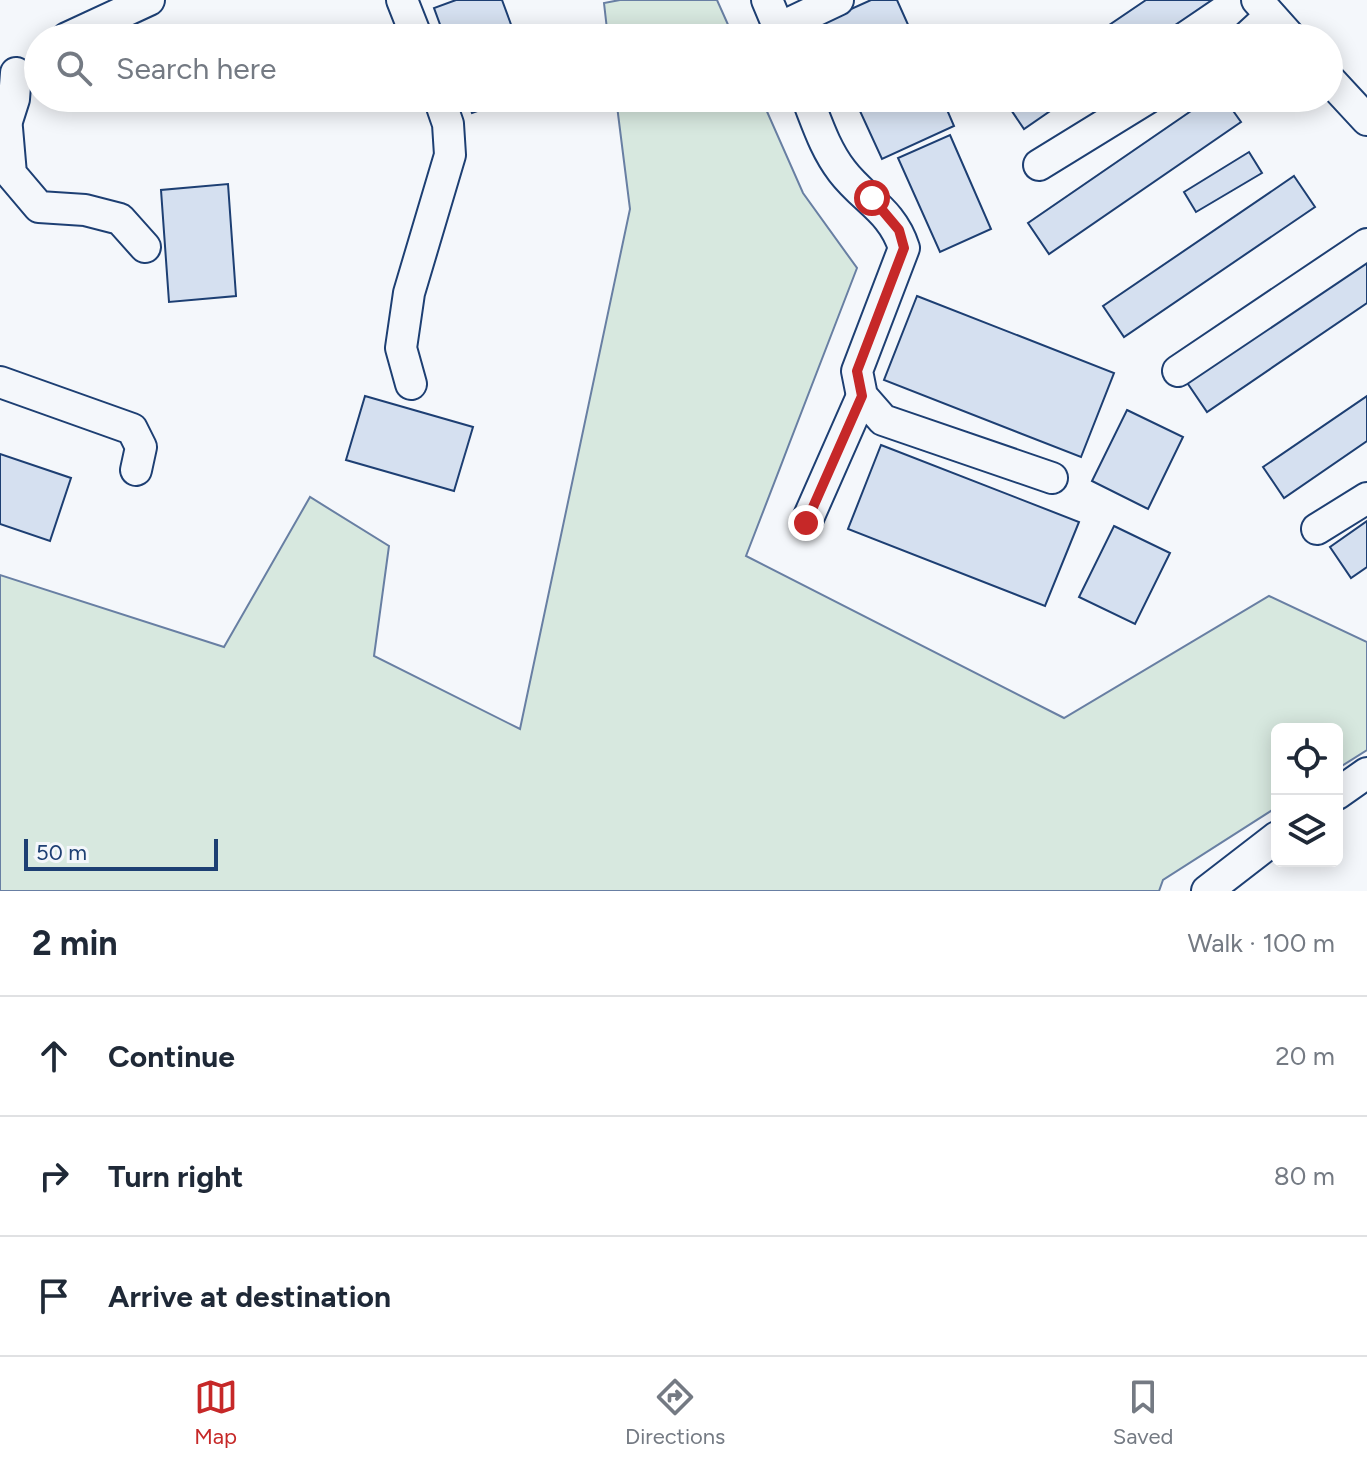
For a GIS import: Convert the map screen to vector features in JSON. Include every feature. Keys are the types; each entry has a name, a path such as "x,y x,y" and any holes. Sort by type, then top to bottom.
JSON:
{"street":[{"path":"86,24 107,8 149,0"},
{"path":"402,0 411,24"},
{"path":"767,0 777,24"},
{"path":"794,24 826,3"},
{"path":"18,71 4,136 11,174 39,207 85,210 120,219 145,247"},
{"path":"1343,94 1367,120"},
{"path":"411,384 401,348 409,293 450,155 448,124 444,112"},
{"path":"813,112 844,174 872,198 899,230 904,248 857,371 862,396 883,420 1052,478"},
{"path":"1039,165 1125,112"},
{"path":"1178,371 1367,244"},
{"path":"0,382 132,429 141,447 136,470"},
{"path":"806,523 862,396"},
{"path":"1317,529 1367,498"},
{"path":"1343,790 1367,773"},
{"path":"1207,891 1271,842"}],"shaded area":[{"path":"620,0 717,0 728,24 606,24 604,3"},
{"path":"618,112 767,112 803,193 857,268 746,556 1064,718 1269,596 1367,642 1367,750 1343,765 1343,723 1271,723 1271,811 1163,880 1159,891 0,891 0,575 224,647 310,497 389,546 374,656 520,729 630,209"}],"building":[{"path":"456,0 502,0 511,24 440,24 434,8"},
{"path":"871,0 897,0 908,24 820,24"},
{"path":"1146,0 1212,0 1177,24 1111,24"},
{"path":"860,112 948,112 954,126 882,159"},
{"path":"1012,112 1049,112 1024,129"},
{"path":"1190,112 1234,112 1241,122 1049,254 1028,223"},
{"path":"950,135 991,229 940,252 898,158"},
{"path":"1249,152 1262,173 1196,212 1184,192"},
{"path":"1294,176 1315,207 1124,337 1103,306"},
{"path":"228,184 236,296 169,302 161,190"},
{"path":"1367,257 1367,303 1207,412 1186,381"},
{"path":"917,296 1114,373 1081,457 884,380"},
{"path":"365,396 473,427 454,491 346,460"},
{"path":"1367,396 1367,441 1284,498 1263,467"},
{"path":"1127,410 1183,437 1148,509 1092,481"},
{"path":"881,445 1079,522 1045,606 848,529"},
{"path":"0,454 71,478 50,541 0,524"},
{"path":"1367,521 1367,567 1351,578 1330,547"},
{"path":"1114,526 1170,553 1135,624 1079,597"}],"route":[{"path":"806,523 862,396 857,371 904,248 899,230 872,198"}]}
